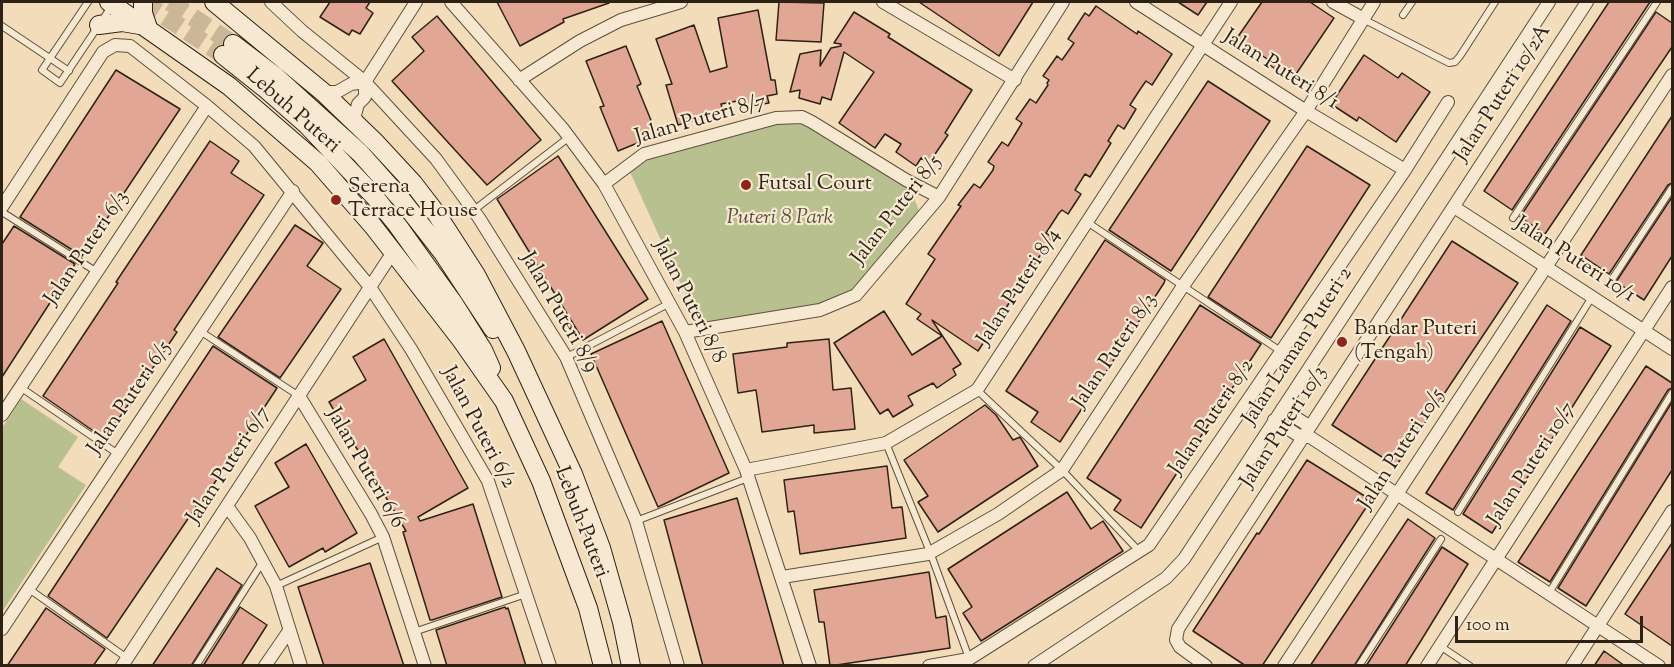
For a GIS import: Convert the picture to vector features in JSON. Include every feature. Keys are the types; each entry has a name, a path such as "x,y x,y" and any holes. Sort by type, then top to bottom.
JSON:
{"main road":[{"name":"Lebuh Puteri","path":"112,2 229,86 310,155 393,252 462,341 504,401"},
{"path":"99,25 122,22 147,28 143,2"},
{"name":"Lebuh Puteri","path":"214,2 324,92 405,175 436,213 476,275 516,351 573,474 601,548 622,622 631,666"},
{"name":"Lebuh Puteri","path":"546,414 443,253 401,199 360,153 275,76 228,50 347,165 399,226 483,350 541,481 560,531 588,608 603,666"}],"street":[{"name":"Jalan Puteri 8/9","path":"271,2 302,32 365,82 436,159 474,210 566,357 636,521 678,666"},
{"path":"357,125 355,115 358,104 365,97 365,82 416,2"},
{"name":"Jalan Puteri 8/8","path":"451,2 563,129 604,184 685,332 747,474 810,666"},
{"path":"519,80 580,41 621,20 681,2"},
{"path":"883,2 1015,80"},
{"name":"Jalan Puteri 8/5","path":"685,332 820,310 856,295 939,197 1063,2"},
{"name":"Jalan Puteri 8/1","path":"1136,2 1305,111 1405,170"},
{"name":"Jalan Puteri 8/4","path":"747,474 885,443 977,390 1231,2"},
{"path":"1333,2 1362,18"},
{"name":"Jalan Puteri 8/3","path":"782,577 930,552 998,514 1062,470 1183,286 1305,111 1374,2"},
{"name":"Jalan Laman Puteri 2","path":"1034,666 1166,578 1184,559 1549,2"},
{"name":"Jalan Puteri 10/2A","path":"1454,207 1587,2"},
{"name":"Jalan Puteri 6/2","path":"2,207 103,52 115,45 130,46 255,146 370,287 411,349 488,481 550,666"},
{"name":"Jalan Puteri 10/5","path":"1284,666 1672,75"},
{"path":"324,92 337,92 351,84 365,82"},
{"name":"Jalan Puteri 8/2","path":"929,666 969,658 1149,545 1405,170 1448,102"},
{"name":"Jalan Puteri 6/3","path":"2,415 207,106"},
{"name":"Jalan Puteri 8/7","path":"604,184 644,154 776,118 802,117 906,180 939,197"},
{"name":"Jalan Puteri 6/5","path":"2,629 292,191"},
{"name":"Jalan Puteri 10/1","path":"1454,207 1672,349"},
{"name":"Jalan Puteri 10/3","path":"1206,666 1179,647 1176,639 1177,633 1454,207"},
{"name":"Jalan Puteri 6/7","path":"124,662 393,252"},
{"name":"Jalan Puteri 10/7","path":"1427,666 1672,287"},
{"name":"Jalan Puteri 6/6","path":"299,396 372,514 383,537 425,666"},
{"path":"1282,409 1307,433 1659,666"},
{"path":"1274,420 1307,433"},
{"path":"227,506 250,538 276,586 301,666"},
{"path":"1572,666 1672,511"},
{"path":"265,666 289,631"}],"lane":[{"path":"88,2 42,70 60,83 112,2"},
{"path":"1403,15 1412,2"},
{"path":"1362,18 1449,63 1455,62 1460,56 1495,2"},
{"path":"1513,218 1657,2"},
{"path":"2,26 69,71"},
{"path":"474,210 568,138"},
{"path":"1611,281 1672,188"},
{"path":"2,212 97,272"},
{"path":"1086,221 1282,352"},
{"path":"1458,512 1593,297"},
{"path":"566,357 668,304"},
{"path":"200,331 299,396"},
{"path":"20,387 118,454"},
{"path":"977,390 1062,470 1140,552"},
{"path":"1549,593 1672,393"},
{"path":"885,443 930,552 969,658"},
{"path":"636,521 747,474"},
{"path":"276,586 383,537"},
{"path":"1359,666 1441,539"},
{"path":"196,666 263,562"},
{"path":"28,589 124,662"},
{"path":"414,632 526,594"},
{"path":"1440,646 1470,666"}],"green space":[{"name":"Puteri 8 Park","path":"792,120 815,128 911,190 919,211 853,290 816,306 699,324 630,172 640,161"},
{"path":"21,399 78,437 58,467 86,485 2,612 2,428"}],"building":[{"path":"330,2 370,2 366,8 373,13 360,34 352,30 349,35 320,17"},
{"path":"497,2 609,3 563,19 564,22 520,46"},
{"path":"779,2 824,3 821,42 776,40"},
{"path":"919,2 1033,2 999,56"},
{"path":"1178,2 1207,2 1198,15"},
{"path":"1262,2 1310,2 1334,18 1292,80 1268,64 1270,61 1237,38"},
{"path":"1609,2 1650,2 1512,210 1484,191"},
{"path":"1096,6 1172,54 1152,85 1146,81 1141,88 1130,105 1136,109 1124,129 1118,125 1108,141 1111,143 1090,177 1085,174 1075,190 1081,194 1068,214 1062,210 1059,213 1046,233 1052,237 978,351 932,320 961,364 953,369 956,375 937,388 933,383 908,396 913,405 893,417 888,409 880,414 834,343 884,311 912,355 942,336 917,319 921,314 906,304 935,259 928,254 961,206 958,205 974,184 980,188 993,170 994,166 988,162 1002,142 1008,146 1022,123 1016,119 1030,99 1036,103 1048,85 1049,80 1043,76 1057,56 1062,60 1074,43 1068,39 1085,13 1089,16"},
{"path":"758,10 771,80 775,80 777,94 767,96 769,103 744,107 743,100 721,104 723,111 678,125 666,85 672,84 656,39 694,25 710,72 727,67 718,18"},
{"path":"854,12 890,34 888,37 972,90 945,133 948,135 929,163 921,158 916,166 896,152 901,144 885,134 875,148 839,123 874,72 844,52 831,100 822,97 820,104 799,98 800,90 790,92 800,54 821,50 820,66 831,48 841,46 841,44 834,43"},
{"path":"1656,12 1672,23 1672,47 1545,234 1520,217"},
{"path":"437,16 541,140 487,185 392,81 424,51 412,37"},
{"path":"626,46 641,84 637,86 657,135 618,151 600,107 604,106 586,61"},
{"path":"1364,55 1398,78 1402,73 1430,92 1396,142 1359,117 1357,121 1331,104"},
{"path":"116,70 180,109 82,256 20,217"},
{"path":"1208,81 1270,121 1171,271 1109,230"},
{"path":"1672,116 1672,183 1668,185 1609,274 1581,255"},
{"path":"210,141 239,161 231,173 264,195 174,330 177,332 105,439 43,396"},
{"path":"1307,146 1370,185 1271,338 1208,297"},
{"path":"558,156 648,299 583,340 497,199"},
{"path":"1672,197 1672,256 1644,300 1616,282"},
{"path":"295,225 323,243 307,266 341,289 280,378 218,337"},
{"path":"14,226 75,264 2,377 2,244"},
{"path":"1105,240 1165,280 1060,442 1031,422 1038,412 1006,391"},
{"path":"1452,241 1518,283 1396,466 1332,425"},
{"path":"1200,305 1261,344 1141,528 1114,510 1121,500 1087,478"},
{"path":"1547,305 1571,321 1453,510 1426,493"},
{"path":"662,321 729,473 658,507 591,354"},
{"path":"1580,327 1611,346 1492,533 1463,514"},
{"path":"384,339 468,488 418,517 420,521 473,504 502,597 432,620 430,620 403,532 406,531 329,402 366,380 353,357"},
{"path":"829,339 833,390 851,388 855,429 814,433 814,425 762,432 756,390 738,393 733,354 787,347 787,343"},
{"path":"213,346 277,388 200,505 198,504 107,638 48,596"},
{"path":"1646,366 1672,383 1672,388 1668,390 1550,582 1518,562"},
{"path":"1672,402 1672,470 1586,606 1558,588"},
{"path":"985,405 996,415 1013,440 1020,437 1038,466 938,532 918,502 928,496 904,460"},
{"path":"306,444 357,533 325,552 323,548 289,567 255,506 289,487 275,463"},
{"path":"1307,460 1371,500 1262,666 1246,666 1193,631"},
{"path":"887,466 892,508 902,507 906,538 800,554 794,511 788,512 784,480"},
{"path":"1067,492 1091,529 1103,521 1123,551 981,641 963,613 972,607 948,569"},
{"path":"737,498 784,666 703,666 664,520"},
{"path":"1408,519 1435,538 1354,666 1310,666"},
{"path":"1672,543 1672,646 1625,614"},
{"path":"1442,547 1468,564 1405,666 1366,666"},
{"path":"370,563 404,666 324,666 298,587"},
{"path":"217,568 242,585 191,666 152,666"},
{"path":"929,572 936,618 946,616 950,648 830,666 824,622 819,622 814,590"},
{"path":"240,607 267,625 241,666 203,666"},
{"path":"505,607 508,608 526,666 447,666 436,630"},
{"path":"46,608 105,649 93,666 7,666"},
{"path":"1604,651 1625,666 1594,666"}],"tunnel":[{"path":"143,2 223,55"},
{"path":"170,2 233,44"}],"place":[{"name":"Futsal Court","path":"746,185"},
{"name":"Serena Terrace House","path":"336,200"},
{"name":"Bandar Puteri (Tengah)","path":"1342,342"}]}
